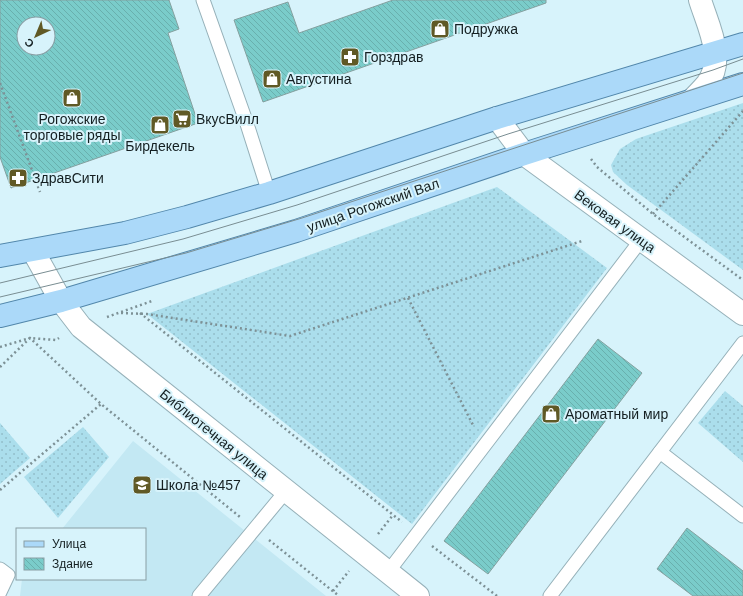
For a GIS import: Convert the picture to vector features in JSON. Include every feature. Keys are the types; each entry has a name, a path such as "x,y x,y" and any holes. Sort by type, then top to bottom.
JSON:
{"main road":[{"path":"0,256 125,233 174,221 269,193 497,118 743,44"},
{"name":"улица Рогожский Вал","path":"0,316 61,301 296,231 524,154 743,84"}],"street":[{"path":"692,100 708,83 714,70 716,53 700,0"},
{"name":"Вековая улица","path":"497,118 524,154 743,314"},
{"name":"Библиотечная улица","path":"33,251 61,301 81,327 418,596"}],"lane":[{"path":"203,0 247,124 269,193"},
{"path":"388,572 641,240"},
{"path":"550,596 743,343"},
{"path":"660,452 743,516"},
{"path":"198,596 286,491"},
{"path":"0,569 8,575 0,592"}],"path":[{"path":"0,83 40,192"},
{"path":"653,214 743,111"},
{"path":"591,159 597,167 653,214 743,280"},
{"path":"118,313 140,313 290,336 582,241"},
{"path":"408,298 484,446"},
{"path":"140,313 496,596"},
{"path":"0,347 30,338 56,340"},
{"path":"0,367 30,338"},
{"path":"30,338 101,404 339,596"},
{"path":"0,490 101,404"}],"shaded area":[{"path":"743,103 743,270 627,185 613,172 611,165 620,149 636,139"},
{"path":"497,187 607,268 412,524 147,314"},
{"path":"725,391 743,406 743,462 698,423"},
{"path":"0,423 30,458 0,484"},
{"path":"83,427 109,457 58,518 24,477"},
{"name":"Школа №457","path":"133,441 326,596 20,596 22,580 146,580 146,528 63,528"}],"building":[{"name":"Рогожские торговые ряды","path":"0,0 169,0 179,29 168,33 198,123 11,188 0,157"},
{"path":"393,0 546,0 546,3 263,102 234,20 288,2 299,33"},
{"path":"598,339 642,373 488,574 444,541"},
{"path":"687,528 743,571 743,596 693,596 657,569"}],"tram line":[{"path":"0,283 183,239 297,205 508,134 713,70 743,59"},
{"path":"0,297 186,253 302,218 743,73"}],"place":[{"name":"Подружка","path":"440,29"},
{"name":"Горздрав","path":"350,57"},
{"name":"Августина","path":"272,79"},
{"name":"Рогожские торговые ряды","path":"72,98"},
{"name":"ВкусВилл","path":"182,119"},
{"name":"Бирдекель","path":"160,125"},
{"name":"ЗдравСити","path":"18,178"},
{"name":"Ароматный мир","path":"551,414"},
{"name":"Школа №457","path":"142,485"}]}
